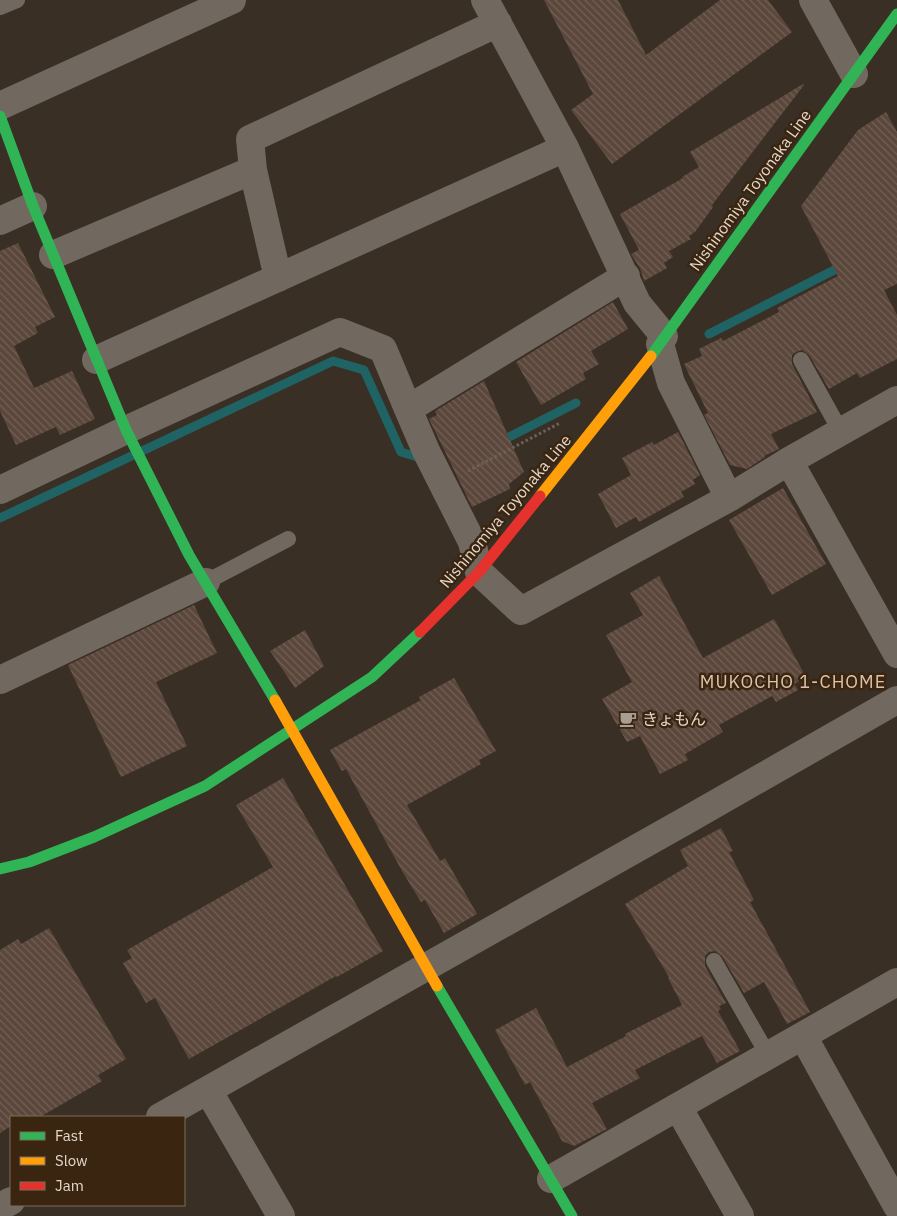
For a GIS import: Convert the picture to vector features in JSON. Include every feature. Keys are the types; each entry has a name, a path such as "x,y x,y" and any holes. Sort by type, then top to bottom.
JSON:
{"street":[{"path":"0,106 232,0"},
{"path":"813,0 854,74"},
{"path":"278,278 253,170 250,139 492,12 565,148 637,303 662,340 671,383 729,498"},
{"name":"Nishinomiya Toyonaka Line","path":"0,869 29,862 94,838 205,786 372,677 443,610 479,572 592,432 662,340 896,16"},
{"path":"0,116 33,206 126,430 189,554 293,729 426,967 572,1216"},
{"path":"96,360 565,148"},
{"path":"53,255 253,170"},
{"path":"0,221 33,206"},
{"path":"408,409 626,276"},
{"path":"0,490 340,332 383,349 426,451 472,542 479,572 522,611 729,498 789,461 897,400"},
{"path":"789,461 897,654"},
{"path":"0,680 206,582"},
{"path":"162,1116 897,700"},
{"path":"551,1179 897,982"},
{"path":"803,1036 897,1206"},
{"path":"208,1090 281,1216"},
{"path":"678,1107 740,1216"}],"lane":[{"path":"0,7 17,0"},
{"path":"801,360 840,432"},
{"path":"206,582 288,539"},
{"path":"714,961 768,1056"}],"path":[{"path":"441,481 565,421"}],"building":[{"path":"544,0 618,0 646,55 720,0 768,0 792,32 612,164 571,110 593,94"},
{"path":"803,84 712,205 713,207 695,232 689,236 691,239 669,251 673,257 664,263 667,268 644,281 640,268 631,254 639,250 620,214 699,167 690,152"},
{"path":"886,112 897,132 897,284 884,290 897,315 897,359 860,378 857,373 829,389 809,355 802,350 796,352 792,355 792,364 817,412 771,434 779,449 764,456 747,469 730,465 704,415 708,413 684,364 702,356 699,349 721,338 723,341 779,312 777,308 838,276 801,206 858,130"},
{"path":"18,243 55,317 35,327 38,333 14,346 34,388 72,371 95,419 60,435 56,427 16,445 0,411 0,251"},
{"path":"613,302 628,329 591,351 599,364 583,373 586,379 541,405 516,362"},
{"path":"484,381 524,472 509,484 510,489 472,507 429,419 437,415 435,411"},
{"path":"678,432 700,475 693,480 695,484 681,492 684,497 639,522 636,517 616,528 598,494 631,475 622,458 652,442 654,445"},
{"path":"783,488 826,564 772,595 729,520"},
{"path":"659,576 703,658 774,619 806,677 794,684 798,690 776,702 772,696 719,725 723,732 685,754 688,760 660,774 640,736 627,742 602,699 632,682 606,635 643,615 630,593"},
{"path":"194,605 217,653 156,682 187,746 121,777 68,665"},
{"path":"305,630 324,666 295,688 270,651"},
{"path":"454,678 496,751 479,760 481,764 407,805 440,861 445,858 477,914 444,933 425,900 421,902 402,871 346,769 342,771 330,750 421,700 419,697"},
{"path":"283,778 383,951 189,1059 155,998 146,1003 123,963 132,958 127,950 273,867 236,805"},
{"path":"721,828 733,851 729,852 754,900 750,902 810,1012 787,1024 764,982 744,993 722,956 715,951 709,952 705,956 705,966 726,1003 719,1006 721,1009 718,1011 740,1051 717,1063 702,1036 635,1070 640,1078 592,1103 607,1129 574,1146 562,1141 530,1082 525,1085 495,1030 536,1008 567,1067 626,1036 625,1034 682,1005 669,977 625,904 688,866 680,850"},
{"path":"49,928 126,1059 98,1075 102,1081 42,1116 10,1116 10,1127 0,1133 0,950 18,939 21,944"}],"waterway":[{"path":"709,334 844,265"},
{"path":"0,518 333,361 364,370 401,452 424,459"},
{"path":"499,442 576,403"}],"traffic: fast":[{"path":"651,356 897,14"},
{"path":"0,116 33,206 126,430 189,555 275,700"},
{"path":"0,869 29,862 94,837 205,786 372,677 420,632"},
{"path":"437,986 572,1216"}],"traffic: slow":[{"path":"540,496 651,356"},
{"path":"275,700 437,986"}],"traffic: jam":[{"path":"420,632 479,572 540,496"}],"place":[{"name":"きょもん","path":"628,719"}],"district":[{"name":"MUKOCHO 1-CHOME","path":"793,681"}]}
